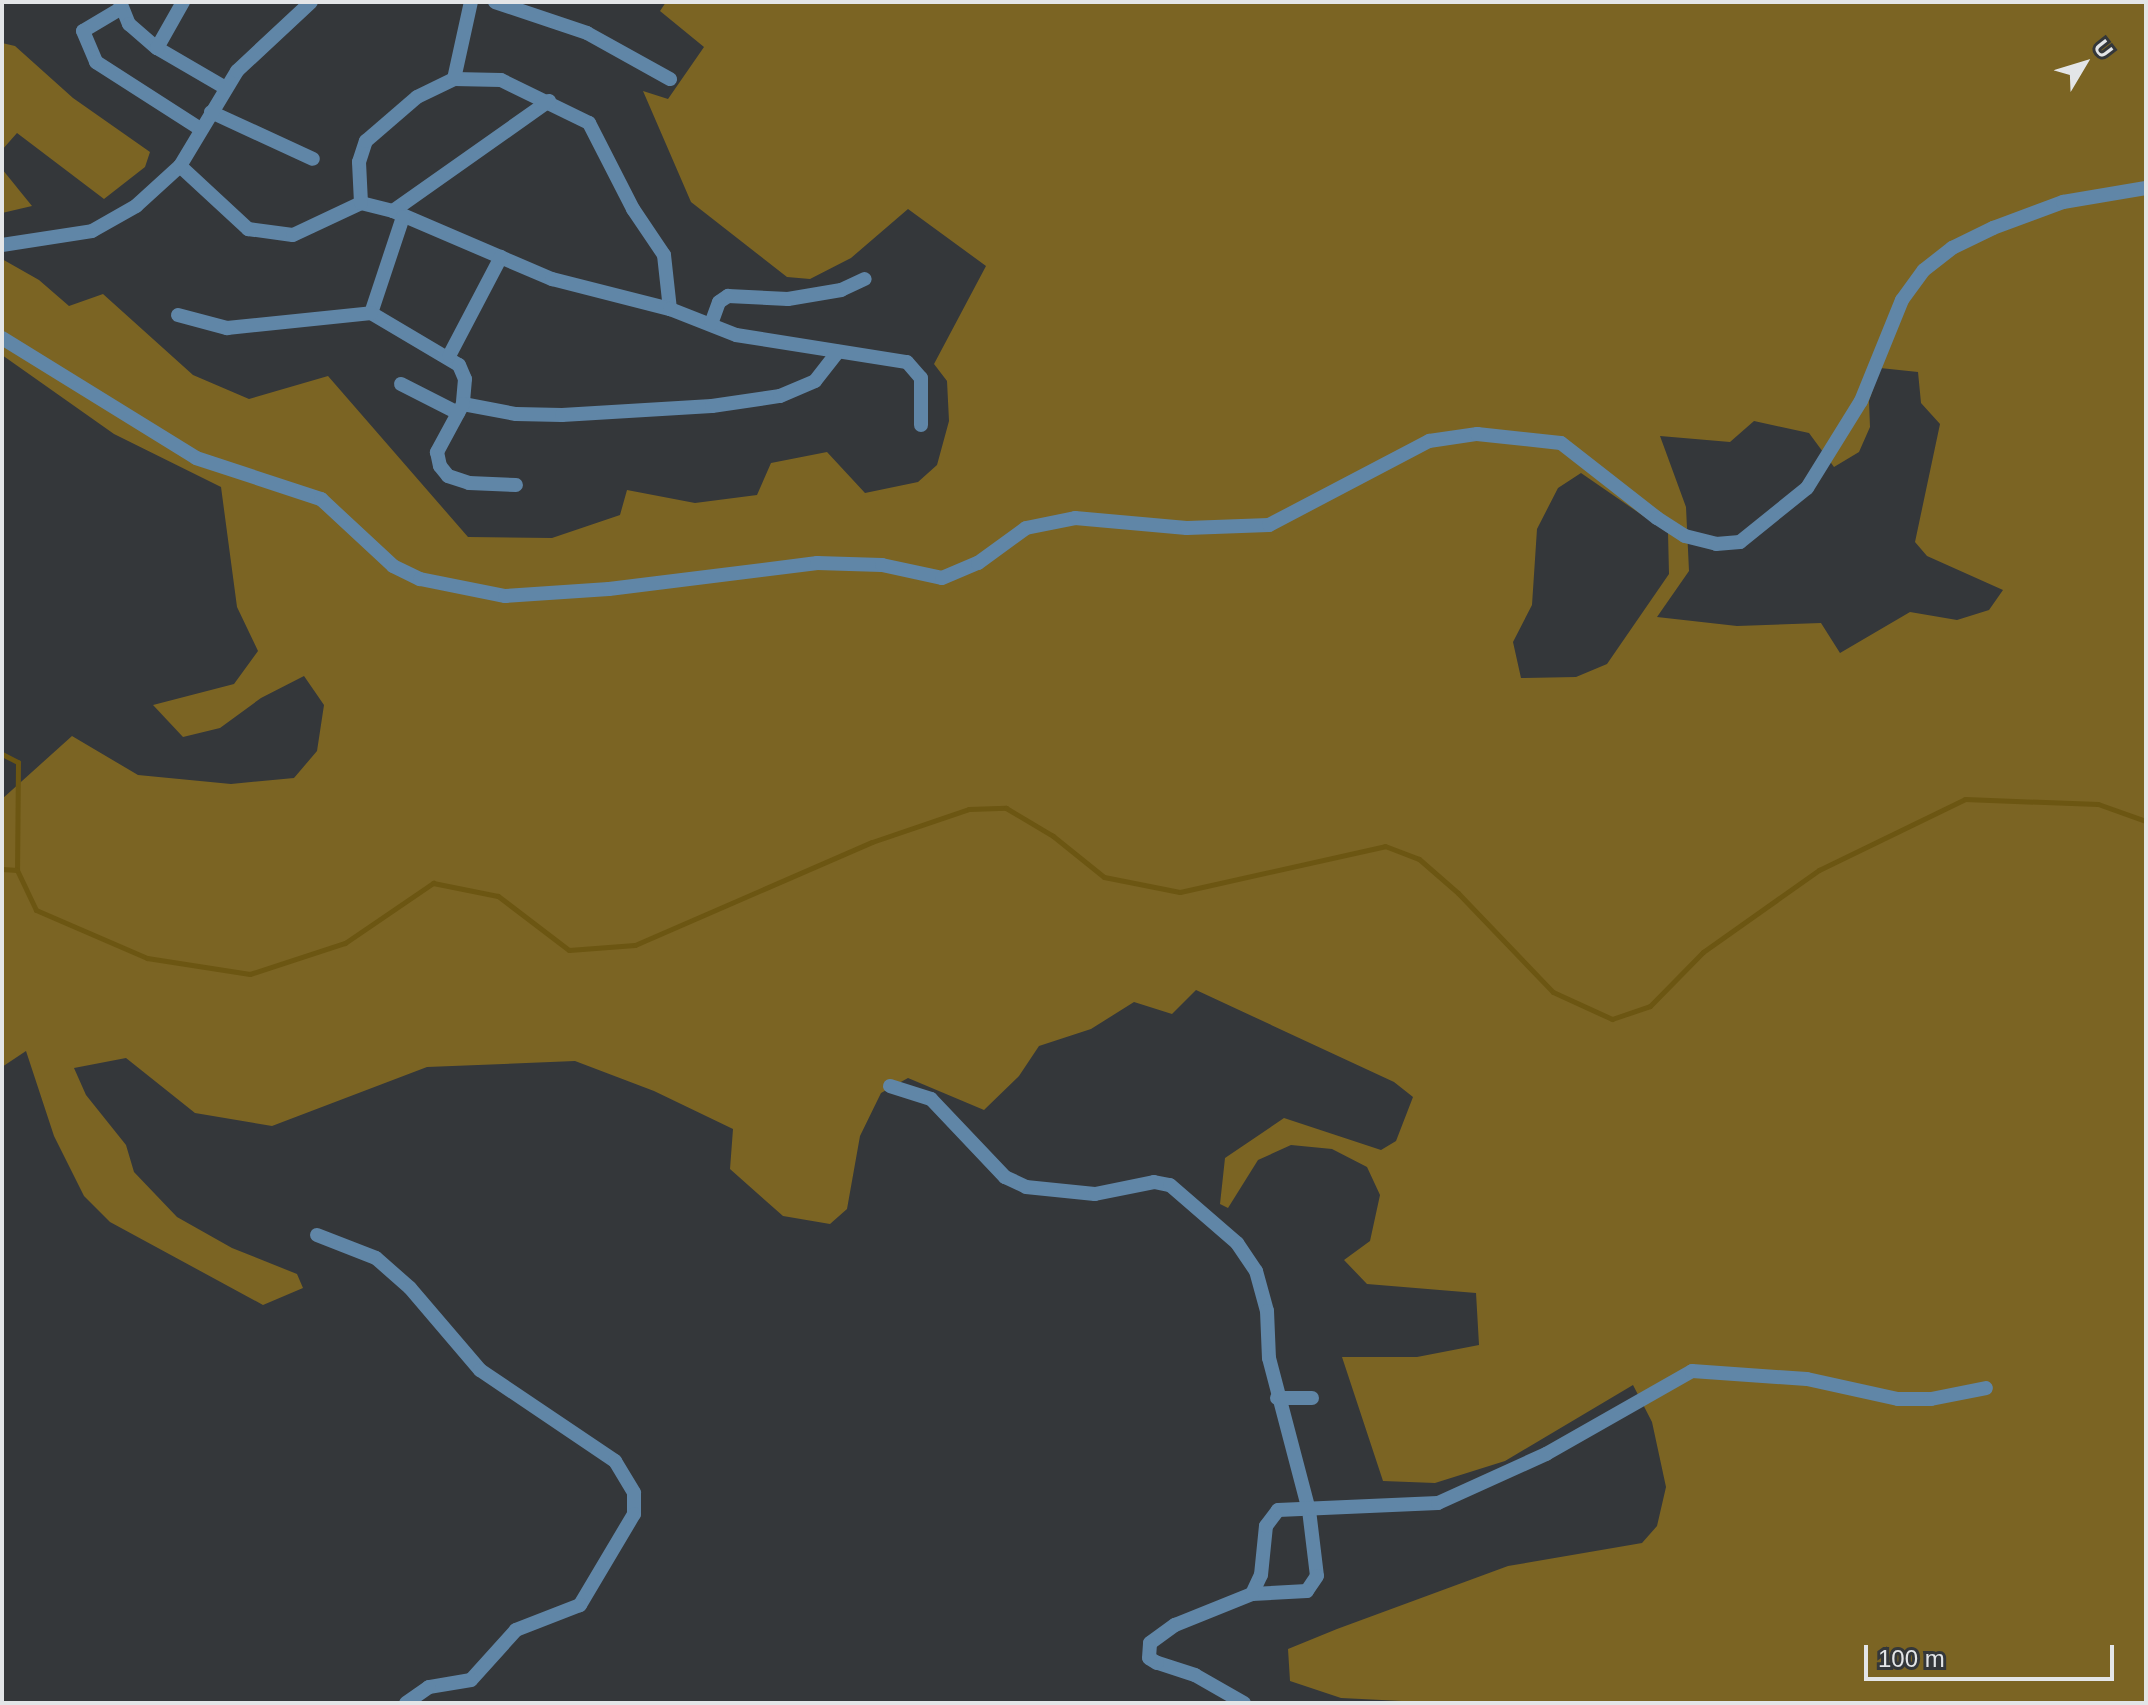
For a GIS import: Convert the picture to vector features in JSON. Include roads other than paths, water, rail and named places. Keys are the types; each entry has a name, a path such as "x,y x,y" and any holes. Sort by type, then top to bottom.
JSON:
{"street":[{"path":"157,48 183,2"},
{"path":"2,245 92,231 136,206 180,166 224,87 311,2"},
{"path":"454,79 471,2"},
{"path":"495,2 587,33 670,79"},
{"path":"199,128 96,62 83,31 120,6 129,24 157,48 224,87"},
{"path":"361,203 359,162 366,141 417,97 454,79 501,80 589,123 633,209 664,255 670,309"},
{"path":"371,313 398,214 549,101"},
{"path":"211,112 313,159"},
{"path":"180,166 228,215 248,229 272,235 293,235 361,203 398,214 588,291 670,309 784,346 907,362 918,369 921,425"},
{"path":"2,338 196,458 321,499 393,566 420,579 505,596 609,589 817,563 882,565 942,578 978,563 1026,528 1075,518 1187,528 1269,525 1429,441 1477,434 1561,443 1675,530 1716,544 1740,542 1807,488 1861,401 1902,300 1924,270 1952,248 1993,228 2063,202 2146,188"},
{"path":"449,356 501,257"},
{"path":"711,324 719,302 728,296 788,299 841,290 865,279"},
{"path":"178,315 227,328 371,313 397,333 449,356 465,379 461,408 437,452 448,476 469,483 516,485"},
{"path":"401,384 461,408 516,414 562,415 712,406 780,396 815,381 838,352"},
{"path":"890,1086 931,1099 1005,1177 1026,1187 1095,1194 1154,1182 1170,1185 1209,1214 1256,1271 1277,1398 1309,1510 1314,1586 1307,1591 1252,1594 1175,1625 1150,1643 1149,1658 1195,1675 1244,1703"},
{"path":"317,1235 376,1258 410,1288 480,1370 615,1461 634,1493 634,1514 580,1605 516,1630 471,1680 429,1687 406,1703"},
{"path":"1252,1594 1261,1575 1269,1517 1293,1507 1309,1510 1438,1503 1546,1454 1692,1371 1807,1379 1898,1399 1931,1399 1986,1388"},
{"path":"1277,1398 1312,1398"}],"waterway":[{"path":"2,754 18,762 17,870 36,910 147,958 250,974 345,943 433,883 498,896 569,950 635,945 872,842 969,809 1006,808 1053,836 1104,877 1180,892 1385,846 1419,859 1458,893 1553,992 1612,1019 1650,1006 1703,952 1819,870 1965,799 2098,804 2146,821"},
{"path":"2,869 17,870"}]}
